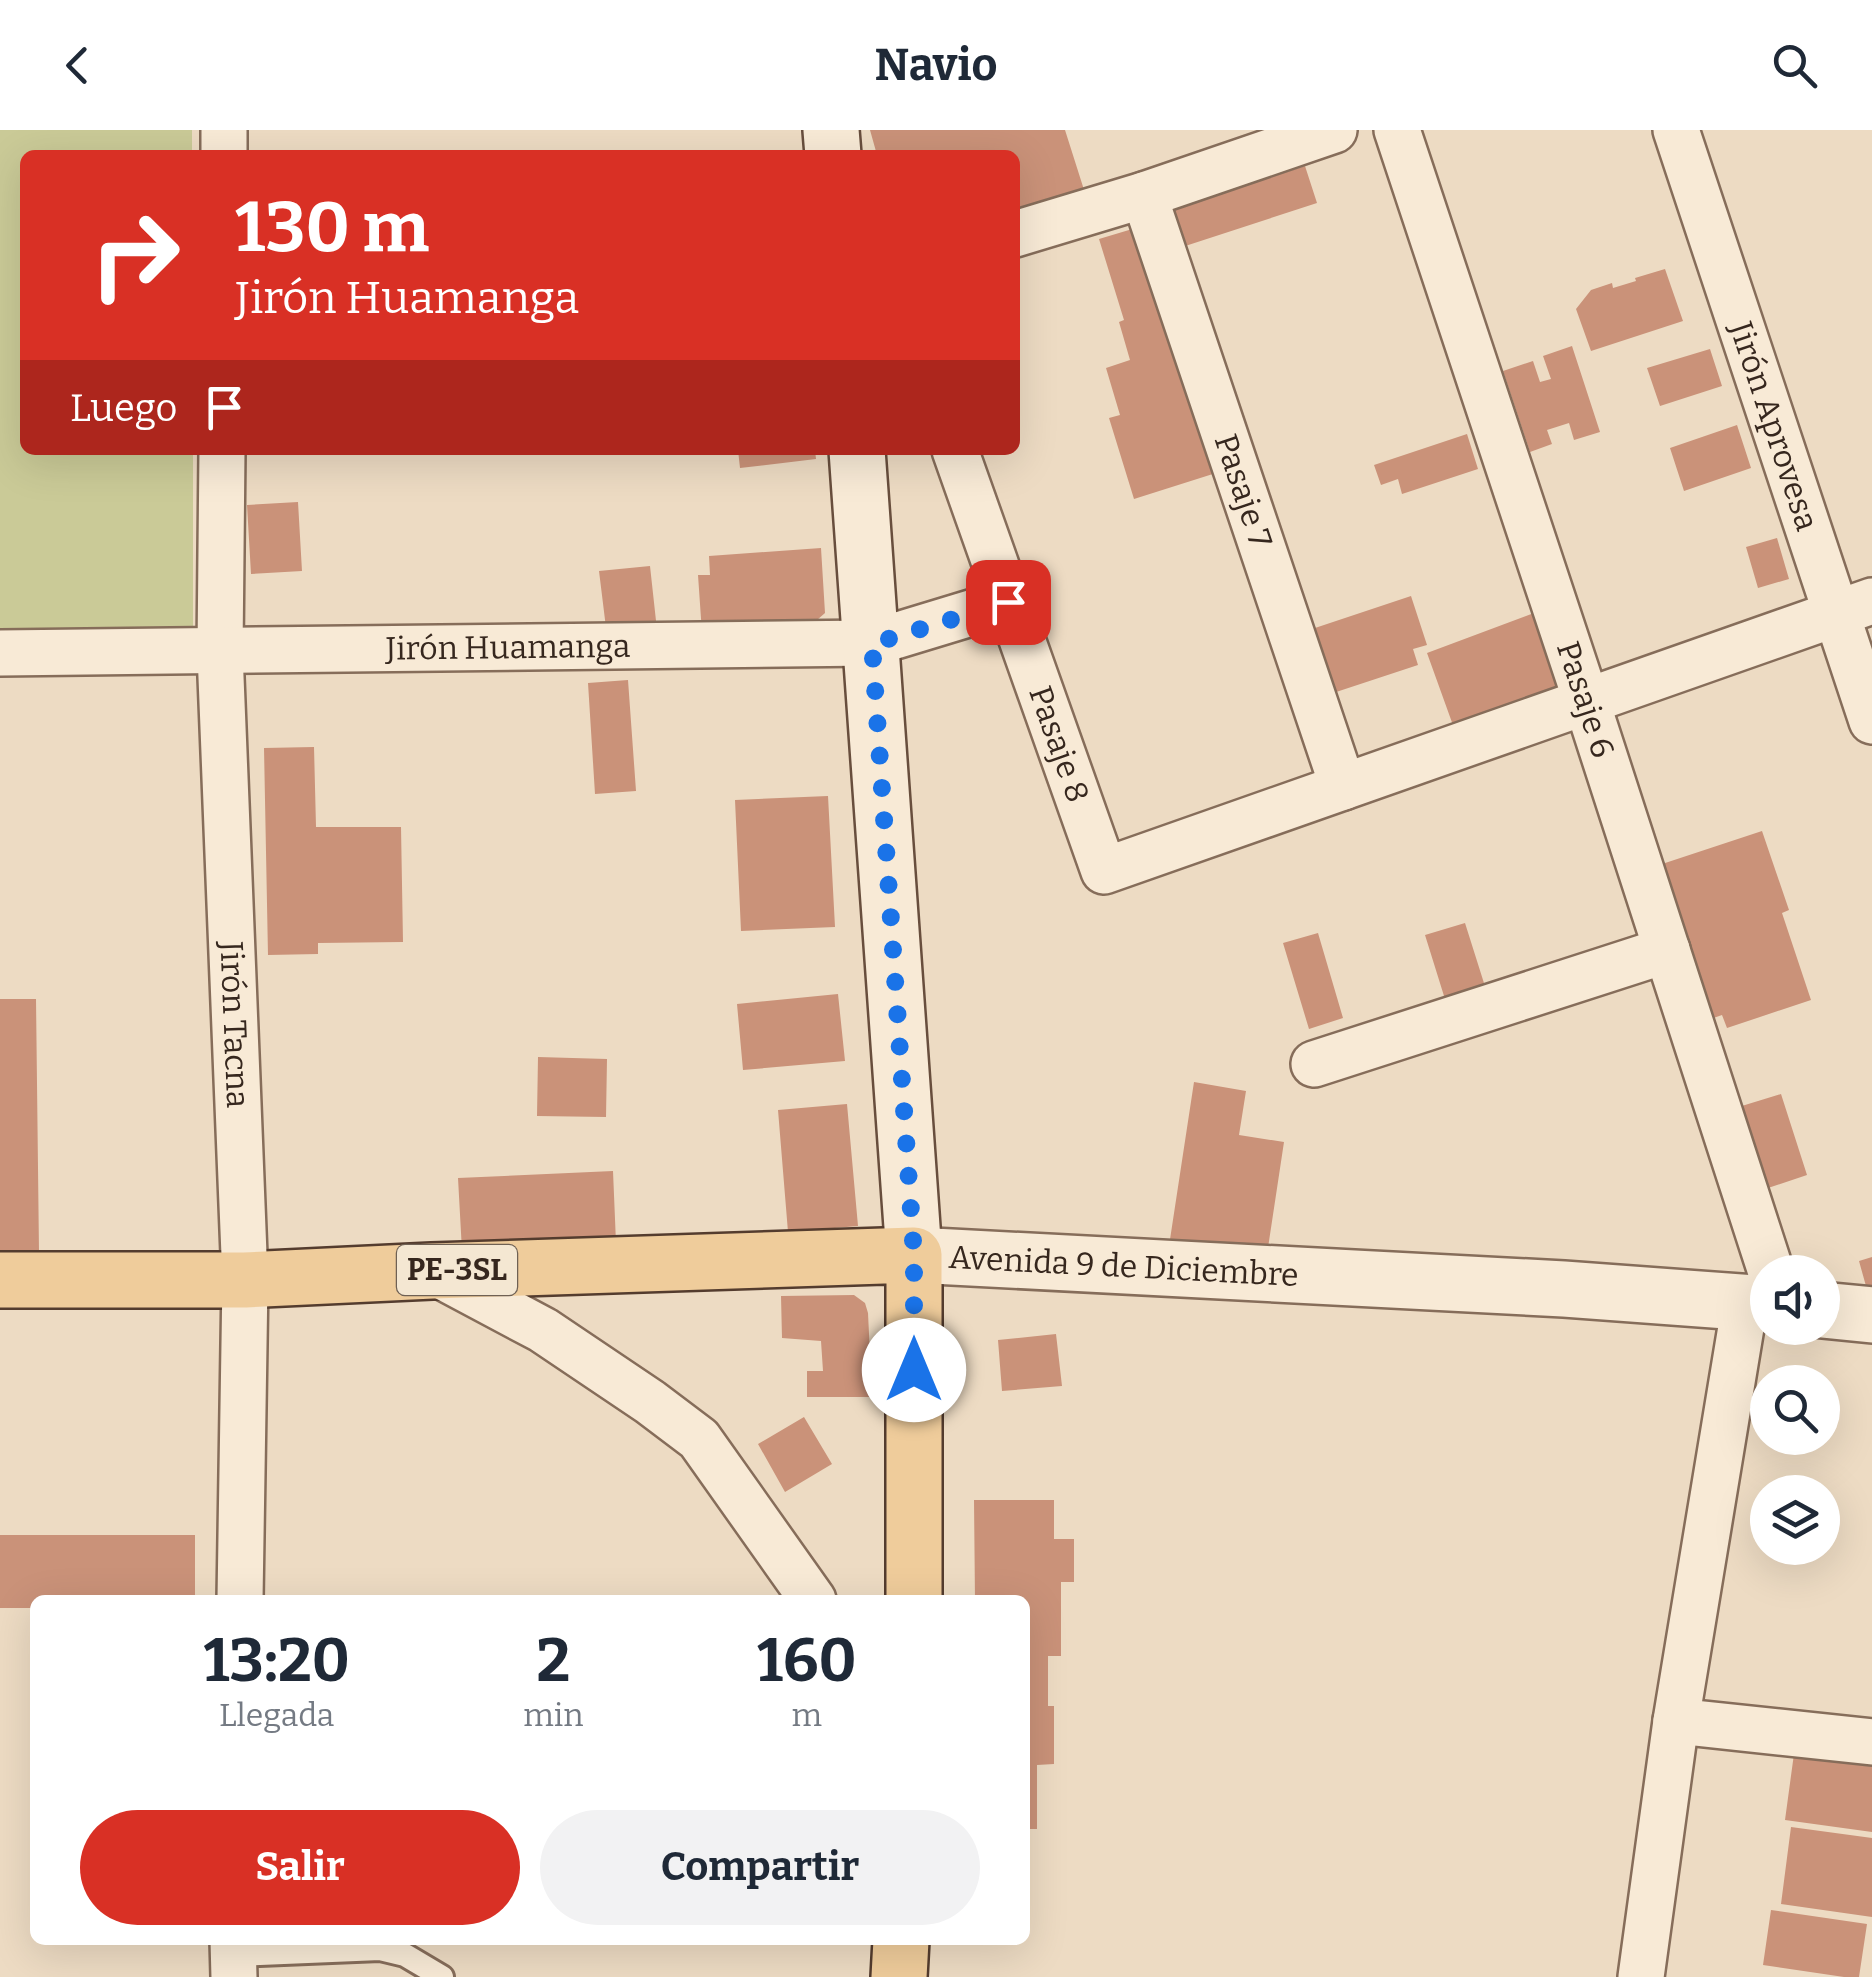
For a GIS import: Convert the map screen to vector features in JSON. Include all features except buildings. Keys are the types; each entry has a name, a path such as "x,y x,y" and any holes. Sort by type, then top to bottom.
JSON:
{"main road":[{"name":"Avenida 9 de Diciembre","path":"0,1280 245,1280 914,1255"},
{"path":"914,1255 914,1595"},
{"path":"898,1977 901,1945"}],"street":[{"path":"1020,232 1144,195 1246,144 1334,130"},
{"name":"Pasaje 6","path":"1397,130 1667,950 1750,1255"},
{"name":"Jirón Aprovesa","path":"1676,130 1854,607 1872,721"},
{"name":"Pasaje 7","path":"1144,195 1343,787"},
{"name":"Jirón Tacna","path":"222,455 220,652 245,1280 240,1595"},
{"path":"857,455 914,1255"},
{"name":"Pasaje 8","path":"956,455 1104,871 1343,787"},
{"name":"Jirón Huamanga","path":"0,653 872,644 1008,602"},
{"path":"1343,787 1854,607"},
{"path":"1314,1064 1667,950"},
{"name":"Avenida 9 de Diciembre","path":"914,1255 1564,1289 1750,1294"},
{"path":"432,1271 543,1330 699,1439 810,1595"},
{"path":"1840,1312 1872,1315"},
{"path":"1641,1977 1676,1721 1751,1345"},
{"path":"1676,1721 1872,1742"}],"lane":[{"path":"233,1957 380,1950 405,1954 442,1977"}],"green space":[{"path":"0,130 192,130 192,150 20,150 20,455 193,455 193,636 0,636"}],"route":[{"path":"914,1370 914,1255 872,644 1008,602"}]}
